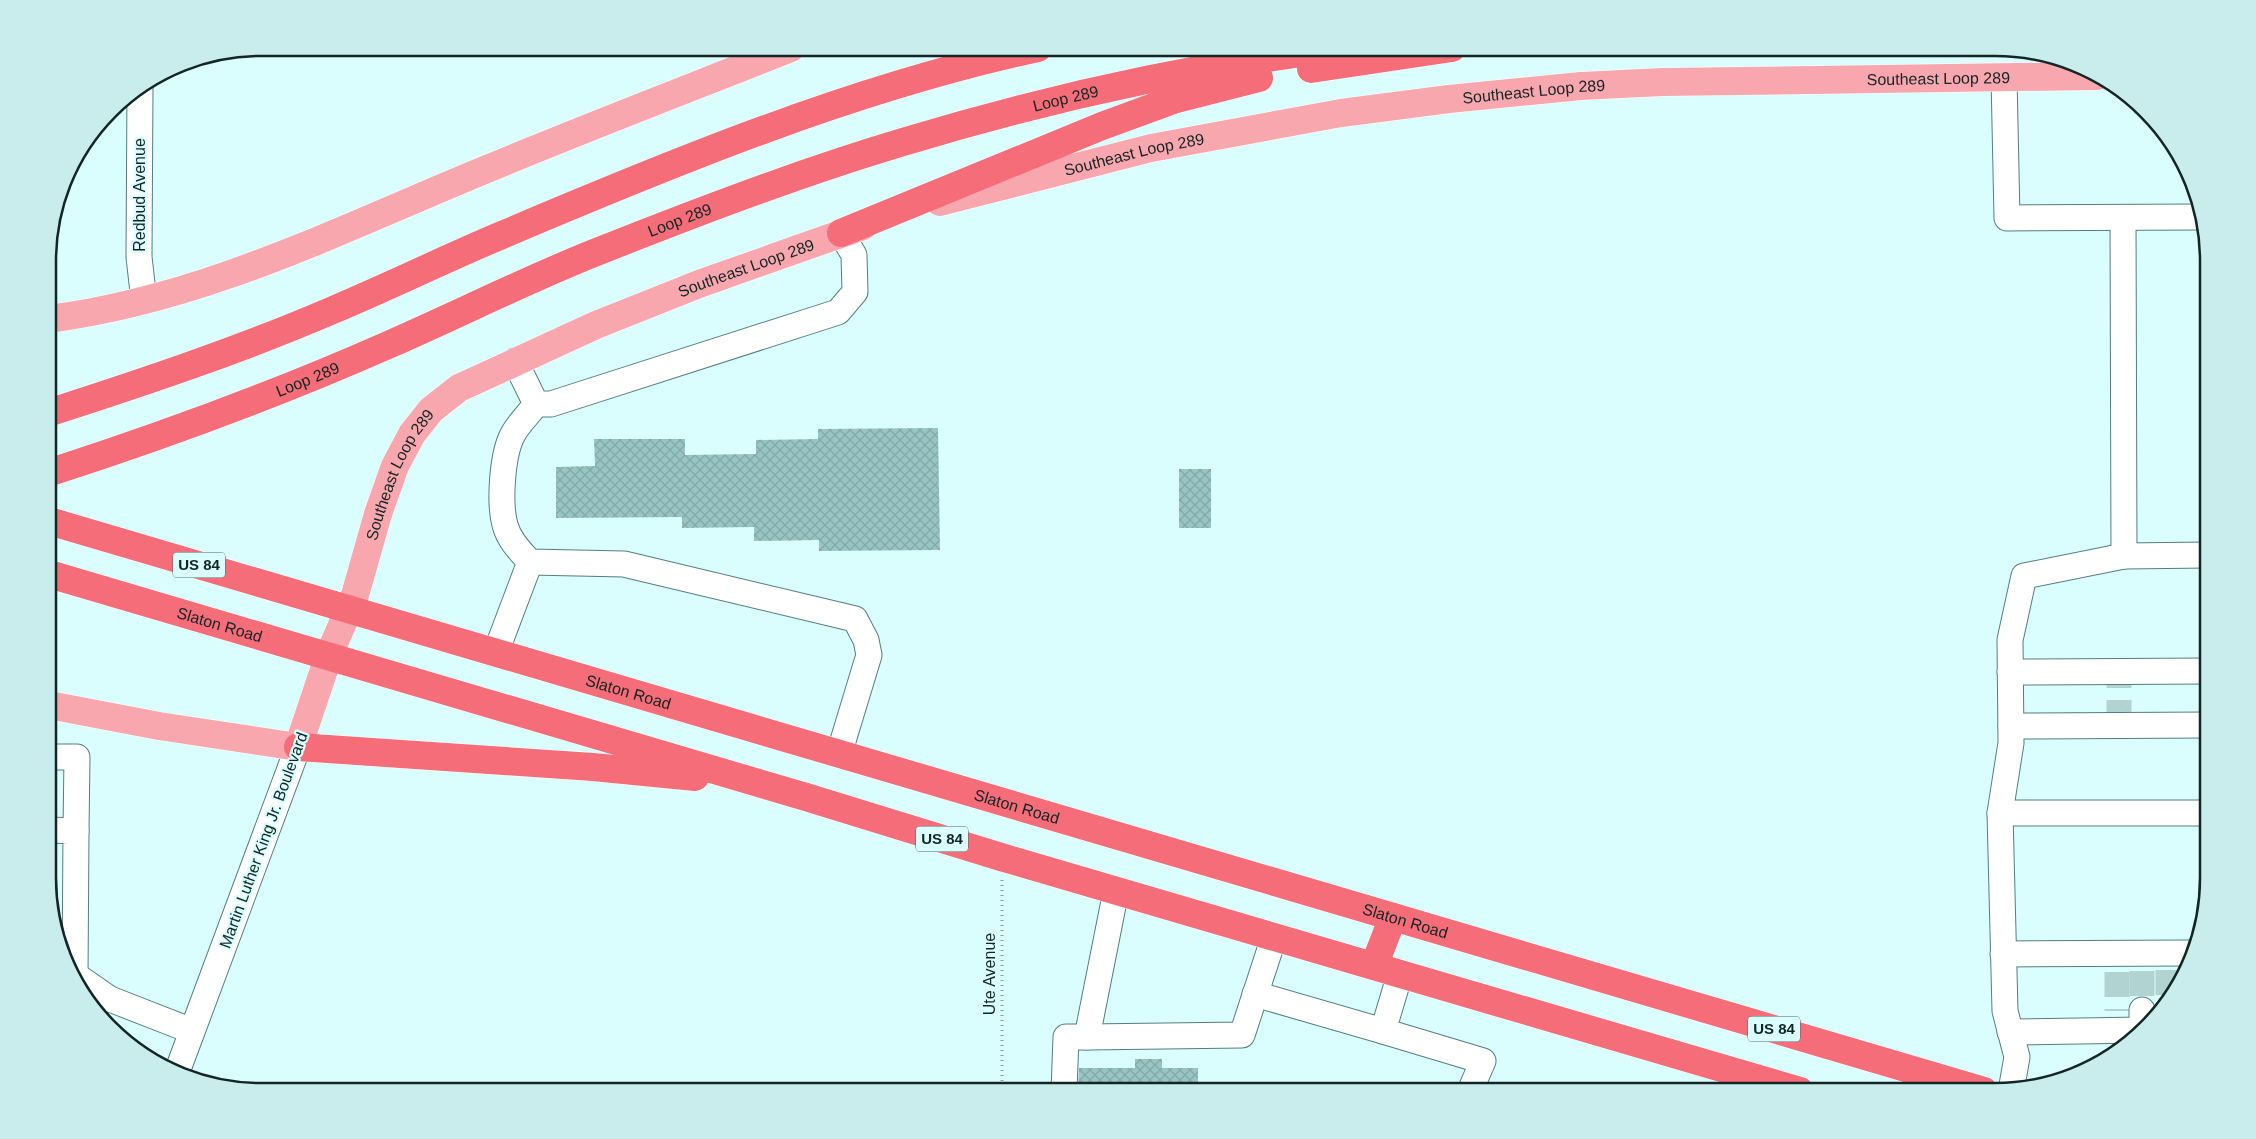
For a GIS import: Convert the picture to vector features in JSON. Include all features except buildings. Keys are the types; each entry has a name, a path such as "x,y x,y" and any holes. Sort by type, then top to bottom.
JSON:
{"highway":[{"path":"56,410 143,383 332,311 501,235 730,142 924,78 1008,56"},
{"name":"Loop 289","path":"56,470 226,410 315,375 595,253 741,197 903,142 1078,95 1195,71 1288,56"},
{"path":"841,233 1102,126 1173,100 1242,80 1400,56"},
{"name":"Slaton Road","path":"56,523 1957,1083"},
{"name":"Slaton Road","path":"56,576 806,797 1116,891 1773,1083"},
{"path":"298,747 666,774 717,780 806,797"},
{"path":"1374,966 1393,917"}],"main road":[{"path":"56,318 81,315 144,301 256,266 488,168 771,56"},
{"name":"Southeast Loop 289","path":"349,609 355,596 378,514 395,466 412,434 431,410 459,388 596,325 699,284 841,233 924,207 1151,148 1350,112 1534,91 1663,82 2083,76"},
{"name":"Martin Luther King Jr. Boulevard","path":"298,747 329,656 349,609"},
{"path":"56,706 159,726 298,747"}],"street":[{"path":"2004,77 2006,218 2195,217"},
{"name":"Redbud Avenue","path":"140,97 139,257 144,301"},
{"path":"2123,218 2124,556"},
{"path":"536,404 551,404 838,312 855,292 854,255 841,233"},
{"path":"515,361 536,404"},
{"path":"536,404 512,435 504,463 502,500 505,525 515,546 530,562 624,564 855,620 866,640 869,655 840,754"},
{"path":"2013,1082 2017,1057 2005,1010 2000,813 2011,743 2010,640 2024,576 2124,556 2200,555"},
{"path":"496,652 530,562"},
{"path":"2010,672 2200,671"},
{"path":"2011,726 2200,725"},
{"name":"Martin Luther King Jr. Boulevard","path":"179,1065 298,747"},
{"path":"56,757 77,757 74,961"},
{"path":"2000,813 2200,813"},
{"path":"56,830 76,830"},
{"path":"1087,1037 1116,891"},
{"path":"1064,1083 1066,1037 1242,1035 1274,937"},
{"path":"2003,954 2117,963 2175,959"},
{"path":"1383,1031 1400,974"},
{"path":"85,982 110,999 192,1031"},
{"path":"1256,994 1483,1061 1473,1083"},
{"path":"2142,1010 2142,1021"},
{"path":"2010,1032 2118,1021 2135,1027"}],"path":[{"name":"Ute Avenue","path":"1002,857 1002,1083"}],"tunnel":[{"path":"2119,672 2119,725"},
{"path":"2168,970 2168,987"},
{"path":"2142,971 2142,1010"},
{"path":"2117,972 2117,1011"}]}
